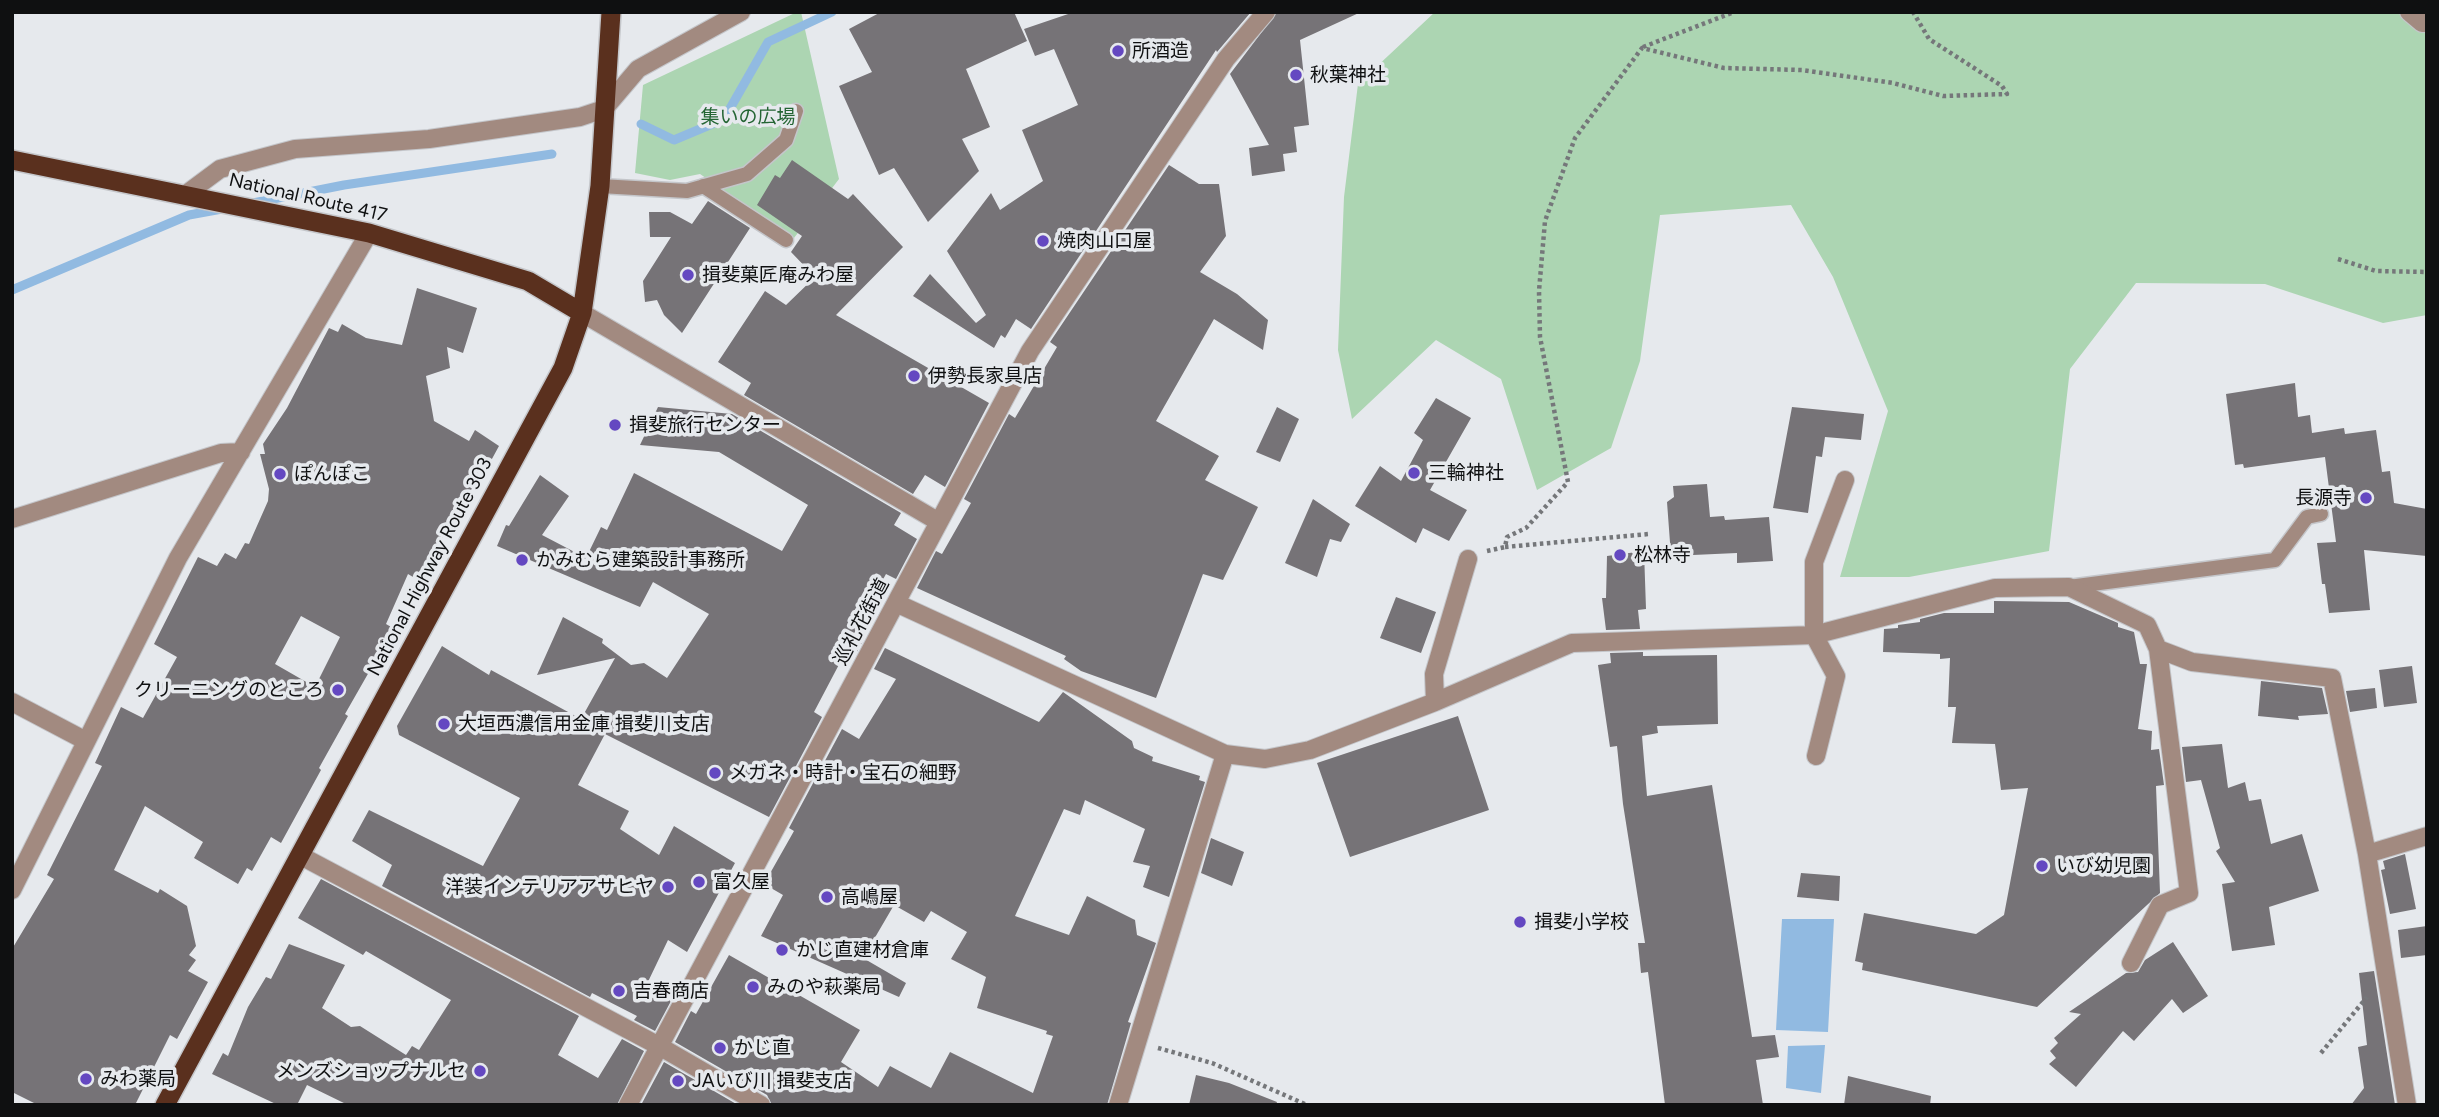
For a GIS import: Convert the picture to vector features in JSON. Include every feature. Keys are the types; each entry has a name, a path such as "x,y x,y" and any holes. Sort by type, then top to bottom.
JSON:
{"highway":[{"name":"National Highway Route 303","path":"165,1105 563,368 582,313 600,186 611,12"},
{"name":"National Route 417","path":"12,160 369,233 528,281 582,313"}],"street":[{"path":"185,195 220,169 295,149 429,139 580,117 604,110 638,69 741,12"},
{"name":"巡礼花街道","path":"628,1105 1030,351 1226,59 1266,12"},
{"path":"2409,12 2422,23 2427,23"},
{"path":"12,890 178,558 369,233"},
{"path":"582,313 939,522"},
{"path":"12,519 221,453 241,452"},
{"path":"1816,756 1836,676 1814,635 1814,562 1845,480"},
{"path":"1435,702 1434,674 1468,559"},
{"path":"896,603 1225,754 1265,759 1310,750 1435,702 1572,643 1814,635 1995,588 2069,587 2147,625 2158,649 2189,893 2160,905 2130,963"},
{"path":"2158,649 2192,662 2332,678 2367,854 2407,1105"},
{"path":"12,702 86,741"},
{"path":"1118,1105 1225,754"},
{"path":"2367,854 2427,836"},
{"path":"301,856 659,1046 761,1105"}],"lane":[{"path":"600,186 687,191 747,174 786,140 796,111"},
{"path":"703,186 786,240"},
{"path":"2069,587 2276,559 2307,517 2321,514"}],"path":[{"path":"1505,547 1507,537 1525,528 1568,482 1540,337 1539,292 1545,221 1575,138 1642,48 1734,12"},
{"path":"1642,48 1724,68 1802,70 1893,83 1943,96 2007,94 2002,86 1929,39 1913,12"},
{"path":"2338,258 2376,271 2427,272"},
{"path":"1468,559 1505,547 1649,534"},
{"path":"2321,1053 2363,1000 2388,983"},
{"path":"1138,1042 1212,1063 1307,1105"}],"green space":[{"name":"集いの広場","path":"801,12 839,179 794,238 700,174 670,180 635,173 643,85"},
{"path":"1435,12 2427,12 2427,315 2383,323 2265,284 2136,283 2070,369 2049,551 1909,577 1840,577 1888,411 1833,277 1791,205 1660,215 1640,361 1611,448 1537,490 1501,379 1436,340 1352,419 1338,350 1344,197 1358,84"}],"water":[{"path":"1782,919 1834,919 1828,1032 1776,1030"},
{"path":"1825,1045 1821,1093 1786,1088 1788,1046"}],"building":[{"path":"881,12 1014,12 1027,41 966,69 990,127 962,139 979,171 928,222 894,168 879,175 839,86 872,72 849,29"},
{"path":"1074,12 1251,12 1217,52 1216,50 1031,329 1016,319 1005,338 1001,335 994,348 913,296 930,274 976,323 986,315 947,251 991,193 1000,210 1043,181 1022,130 1078,105 1054,49 1035,56 1024,29"},
{"path":"1277,12 1361,12 1300,40 1309,125 1294,127 1297,152 1283,154 1285,171 1252,176 1249,148 1269,145 1230,74"},
{"path":"792,160 848,199 853,194 903,247 836,315 989,403 945,487 925,475 913,494 744,395 751,383 718,362 765,291 786,305 815,277 791,252 802,236 757,205 775,175 780,178"},
{"path":"1169,165 1199,184 1219,184 1226,236 1200,272 1237,294 1268,320 1263,350 1214,319 1156,421 1219,456 1205,480 1258,507 1223,580 1203,574 1156,698 1081,671 1064,659 1066,656 917,588 936,551 942,554 971,503 964,499 1009,414 1015,418 1057,347 1050,342"},
{"name":"揖斐菓匠庵みわ屋","path":"708,201 750,228 682,333 664,315 657,300 645,302 643,281 671,237 650,237 649,212 670,212 692,224"},
{"path":"417,288 477,308 463,353 447,347 450,368 426,376 434,421 469,441 475,430 499,446 475,490 472,488 458,518 455,516 418,580 408,574 386,624 398,631 386,653 381,651 345,714 348,716 281,843 271,837 252,871 247,868 238,884 194,858 203,842 145,806 114,870 158,893 160,889 187,906 196,946 189,955 196,960 188,971 208,982 177,1039 170,1035 135,1105 38,1105 12,1092 12,949 54,879 47,875 102,766 95,763 121,707 143,718 177,657 154,644 198,557 217,566 225,553 236,559 245,543 249,544 268,501 269,489 260,454 265,454 263,444 287,408 329,328 338,332 342,324 366,338 402,345","holes":["301,616 340,637 315,687 275,664"]},
{"name":"長源寺","path":"2295,383 2298,417 2310,415 2312,433 2344,428 2345,434 2376,430 2382,472 2390,471 2394,503 2427,509 2427,556 2364,550 2370,610 2329,613 2317,543 2336,542 2325,457 2244,468 2243,464 2235,465 2226,394"},
{"name":"三輪神社","path":"1436,398 1471,418 1430,490 1467,510 1449,541 1423,528 1416,543 1355,506 1380,466 1401,481 1423,440 1414,433"},
{"path":"658,407 732,414 901,513 894,525 917,539 896,579 886,574 876,592 854,634 864,639 853,659 844,655 814,712 822,717 769,817 605,734 578,785 629,811 620,829 659,855 674,826 735,863 687,952 668,940 645,988 671,1001 655,1031 634,1020 637,1016 592,993 590,997 382,886 392,865 352,841 369,810 483,866 520,798 399,735 397,726 442,646 489,675 491,670 581,719 615,658 537,675 563,617 603,639 602,643 631,665 644,663 667,678 709,614 653,582 640,607 497,546 506,525 509,526 540,475 569,496 542,535 586,558 601,527 607,530 634,473 782,551 808,505 719,452 640,445"},
{"path":"1277,407 1299,419 1280,462 1256,452"},
{"path":"1792,407 1864,414 1861,440 1825,437 1822,457 1816,456 1808,513 1773,508"},
{"path":"1707,484 1710,517 1724,516 1725,520 1769,517 1773,561 1737,563 1737,553 1671,556 1667,502 1674,497 1673,486"},
{"path":"1313,499 1350,524 1341,542 1330,539 1317,577 1285,563"},
{"path":"1644,551 1646,609 1638,610 1640,629 1606,630 1602,598 1606,598 1607,556"},
{"path":"1396,597 1436,612 1421,653 1380,638"},
{"path":"1994,601 2069,602 2118,623 2118,627 2134,632 2140,664 2147,664 2138,729 2152,731 2151,750 2159,749 2164,785 2156,786 2160,893 2037,1007 1862,970 1863,963 1855,961 1864,913 1976,934 2004,915 2028,788 2001,790 1995,744 1952,743 1956,707 1948,707 1950,658 1940,659 1940,654 1883,652 1884,629 1898,628 1898,625 1920,622 1920,619 1944,613 1994,613"},
{"path":"885,648 1039,722 1063,692 1132,741 1134,748 1153,757 1152,761 1200,776 1199,780 1205,782 1169,897 1143,887 1150,866 1133,862 1145,829 1085,800 1080,815 1064,809 1015,916 1069,935 1087,896 1135,920 1137,935 1156,943 1128,1022 1131,1023 1107,1105 772,1105 767,1095 675,1042 691,1011 696,1014 729,955 860,1030 841,1062 878,1087 890,1066 931,1088 950,1052 1033,1093 1053,1036 1046,1034 1047,1031 977,1008 986,977 951,959 967,932 931,911 924,922 894,905 863,958 906,983 899,997 761,936 783,895 764,884 794,831 789,828 842,729 859,739 896,679 874,669"},
{"path":"1643,652 1643,656 1717,655 1718,724 1657,726 1658,733 1642,736 1647,796 1712,785 1752,1037 1775,1035 1779,1057 1756,1060 1763,1105 1665,1105 1648,972 1641,973 1638,943 1645,943 1623,804 1617,746 1610,747 1598,665 1611,663 1610,653"},
{"path":"2412,666 2417,703 2384,707 2379,670"},
{"path":"2261,681 2322,688 2328,714 2298,716 2299,720 2258,716"},
{"path":"2375,688 2377,708 2350,712 2346,691"},
{"path":"1458,716 1489,810 1350,857 1317,763"},
{"path":"2222,744 2228,788 2245,782 2249,801 2261,799 2271,844 2302,834 2319,891 2269,907 2275,945 2232,951 2222,884 2235,882 2216,851 2220,848 2201,780 2186,782 2182,747"},
{"path":"1211,838 1244,852 1232,886 1201,873"},
{"path":"2405,854 2416,909 2390,914 2381,870 2385,869 2383,861"},
{"path":"1801,873 1840,876 1839,901 1797,897"},
{"path":"321,879 579,1016 558,1055 598,1078 622,1039 644,1051 617,1105 348,1105 307,1085 297,1105 278,1105 212,1074 223,1053 228,1056 248,1007 266,977 271,979 289,944 345,965 322,1008 351,1027 360,1026 406,1055 412,1046 419,1050 451,1000 366,951 363,955 298,918"},
{"path":"2427,926 2427,955 2401,958 2398,930"},
{"path":"2173,942 2208,996 2183,1013 2172,999 2134,1041 2123,1031 2076,1087 2049,1064 2056,1058 2050,1051 2058,1043 2054,1038 2081,1014 2069,1012 2126,973 2138,972 2145,960"},
{"path":"2374,971 2395,1105 2351,1105 2364,1088 2358,1047 2367,1045 2359,973"},
{"name":"JAいび川 揖斐支店","path":"664,1062 738,1105 641,1105"},
{"path":"1196,1075 1229,1083 1277,1102 1276,1105 1189,1105"},
{"path":"1848,1076 1931,1096 1930,1105 1844,1105"}],"waterway":[{"path":"641,124 674,140 724,119 768,42 832,12"},
{"path":"253,203 344,185 552,154"},
{"path":"12,290 189,215 222,209"}],"place":[{"name":"所酒造","path":"1118,51"},
{"name":"秋葉神社","path":"1296,75"},
{"name":"焼肉山口屋","path":"1043,241"},
{"name":"揖斐菓匠庵みわ屋","path":"688,275"},
{"name":"伊勢長家具店","path":"914,376"},
{"name":"揖斐旅行センター","path":"615,425"},
{"name":"三輪神社","path":"1414,473"},
{"name":"ぽんぽこ","path":"280,474"},
{"name":"長源寺","path":"2366,498"},
{"name":"松林寺","path":"1620,555"},
{"name":"かみむら建築設計事務所","path":"522,560"},
{"name":"クリーニングのところ","path":"338,690"},
{"name":"大垣西濃信用金庫 揖斐川支店","path":"444,724"},
{"name":"メガネ・時計・宝石の細野","path":"715,773"},
{"name":"いび幼児園","path":"2042,866"},
{"name":"富久屋","path":"699,882"},
{"name":"洋装インテリアアサヒヤ","path":"668,887"},
{"name":"高嶋屋","path":"827,897"},
{"name":"揖斐小学校","path":"1520,922"},
{"name":"かじ直建材倉庫","path":"782,950"},
{"name":"みのや萩薬局","path":"753,987"},
{"name":"吉春商店","path":"619,991"},
{"name":"かじ直","path":"720,1048"},
{"name":"メンズショップナルセ","path":"480,1071"},
{"name":"みわ薬局","path":"86,1079"},
{"name":"JAいび川 揖斐支店","path":"678,1081"}]}
